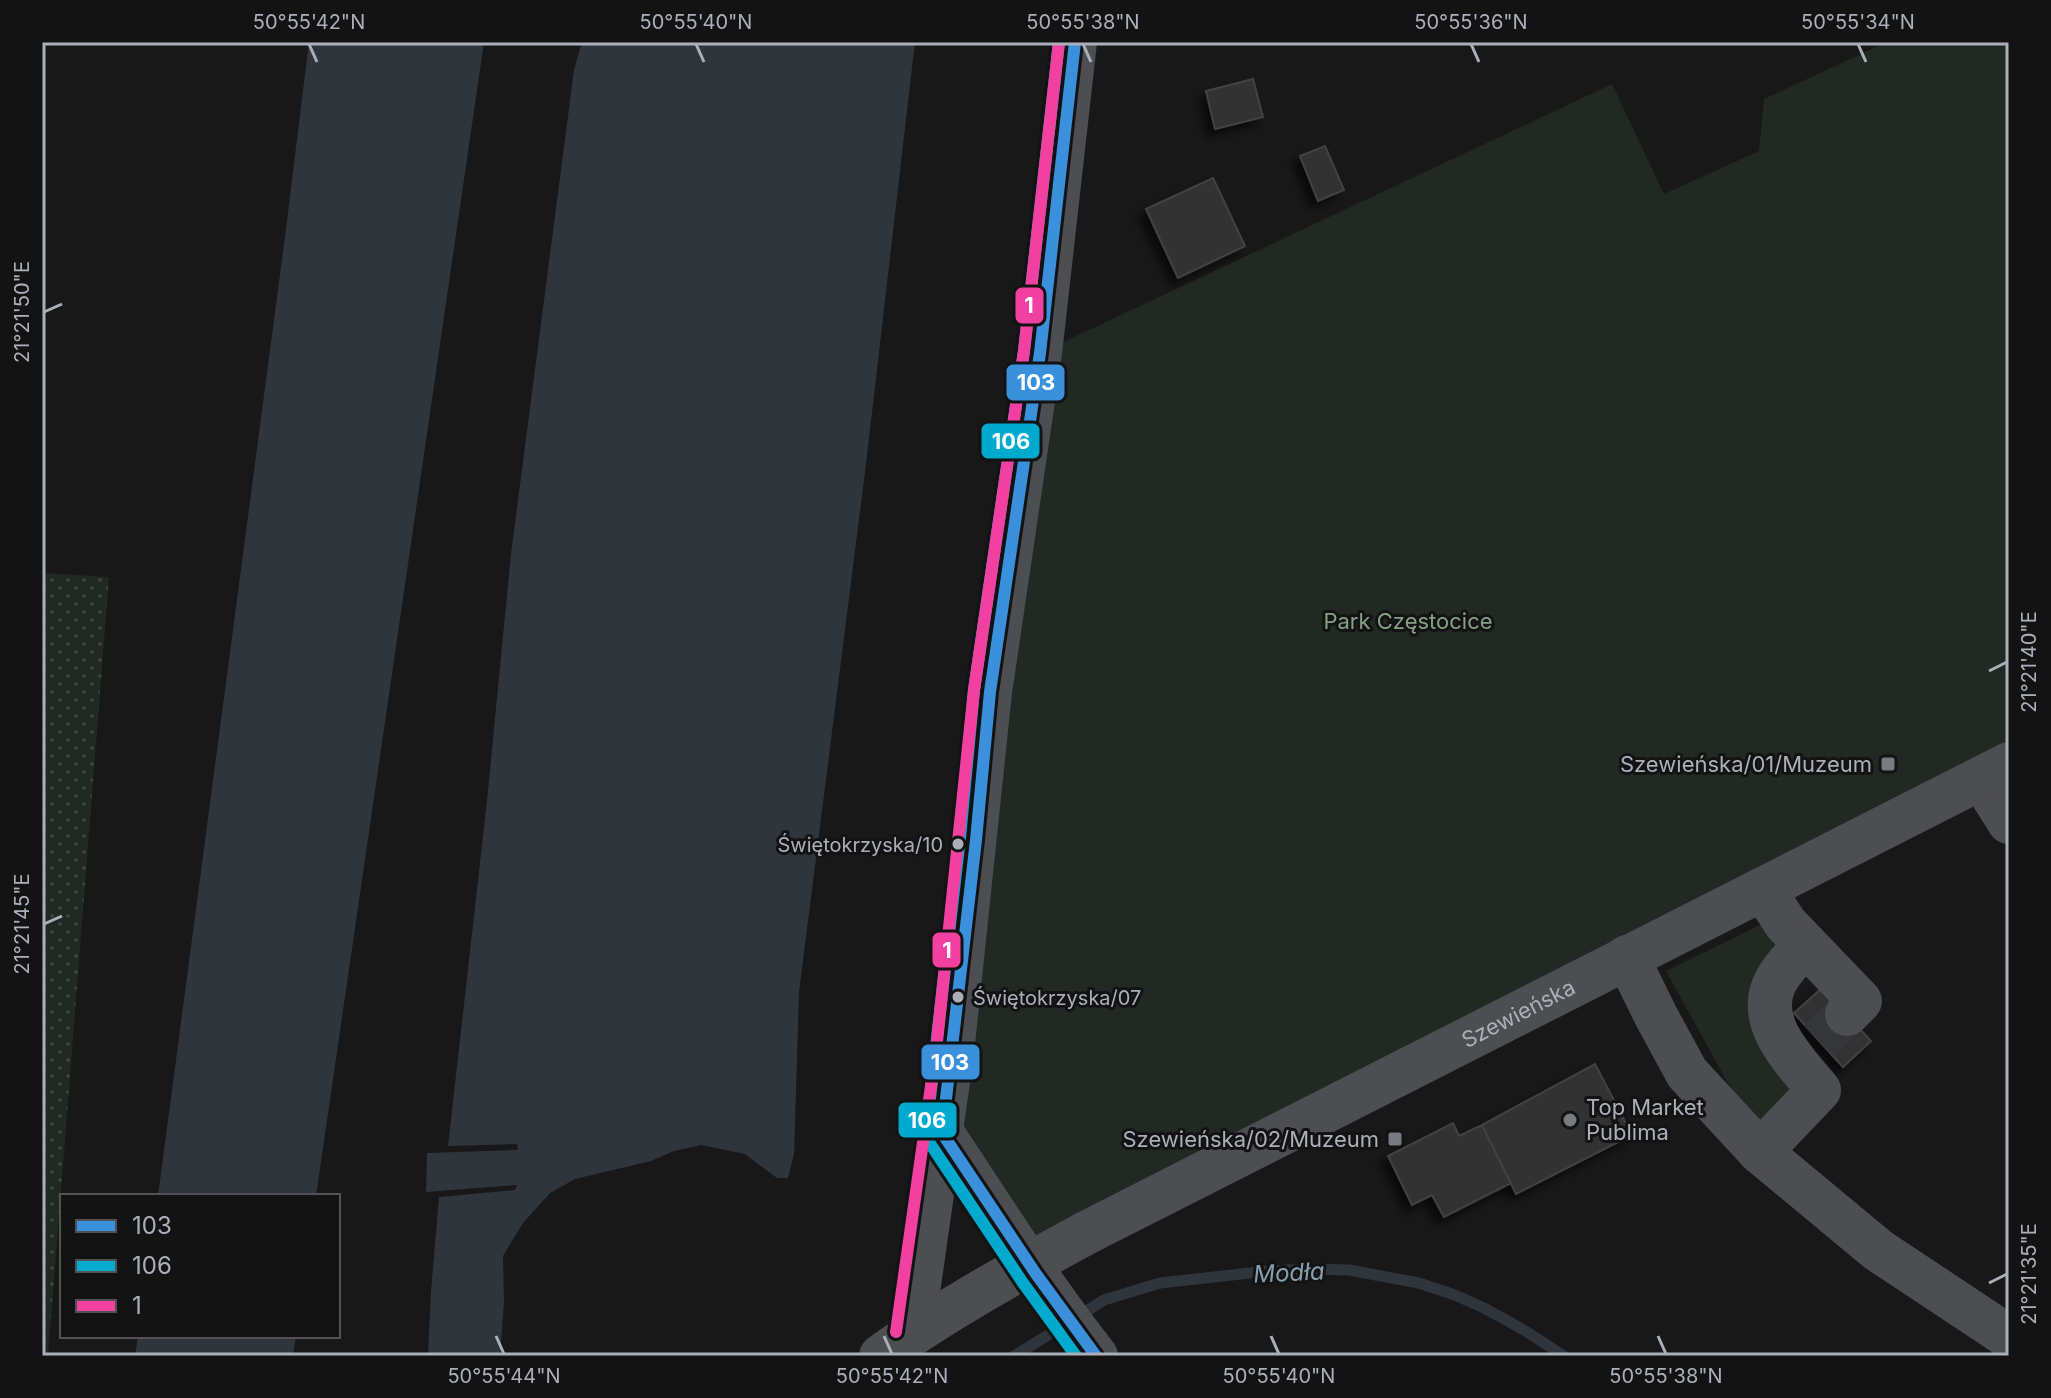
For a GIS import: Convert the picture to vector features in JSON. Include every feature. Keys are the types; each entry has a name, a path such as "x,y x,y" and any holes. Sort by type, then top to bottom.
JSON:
{"street":[{"path":"896,1345 942,1133 990,692 1040,353 1075,42"},
{"path":"1996,772 2009,822"},
{"name":"Szewieńska","path":"896,1345 1040,1280 1627,957 1996,772"},
{"path":"1763,889 1786,924 1860,1001 1821,1040 1782,1045 1772,1022 1769,1000 1777,979 1805,944"},
{"path":"1627,957 1687,1073 1760,1152 1878,1250 2009,1337"},
{"path":"1760,1152 1819,1090 1821,1040"},
{"path":"942,1133 1040,1280 1090,1348"}],"green space":[{"name":"Park Częstocice","path":"1887,42 2009,42 2009,764 1027,1265 942,1133 1040,353 1612,84 1664,194 1759,151 1764,99"},
{"path":"42,573 109,577 48,1356 42,1356"},
{"path":"1764,923 1774,944 1772,956 1795,1092 1759,1121 1735,1096 1666,971"}],"shaded area":[{"path":"309,42 484,42 316,1194 158,1194"},
{"path":"582,42 915,42 866,464 799,992 794,1154 788,1178 777,1178 745,1154 701,1145 674,1151 651,1161 575,1179 550,1193 523,1223 503,1256 500,1356 428,1356 439,1197 515,1190 517,1185 426,1192 427,1153 518,1150 517,1144 448,1146 511,554 574,70"},
{"path":"138,1338 296,1338 293,1356 135,1356"}],"building":[{"path":"1253,79 1263,117 1215,129 1206,91"},
{"path":"1325,146 1344,190 1318,201 1300,156"},
{"path":"1213,178 1245,246 1178,278 1146,209"},
{"path":"1822,988 1871,1041 1843,1067 1794,1013"},
{"path":"1595,1064 1632,1135 1516,1194 1482,1125"},
{"path":"1453,1123 1459,1136 1482,1125 1511,1183 1444,1217 1432,1195 1412,1205 1388,1156"}],"waterway":[{"name":"Modła","path":"1076,1318 1104,1300 1160,1283 1268,1271 1349,1270 1419,1283 1455,1295 1524,1330 1564,1356"},
{"name":"Modła","path":"1014,1356 1061,1327"}],"tunnel":[{"path":"1819,1041 1847,1014"}],"transit line":[{"name":"106","path":"1059,42 1024,351 974,690 926,1133 1023,1283 1076,1356"},
{"name":"1","path":"896,1332 936,1051 974,690 1024,351 1059,42"},
{"name":"103","path":"1075,42 1040,353 990,692 942,1133 1036,1274 1096,1356"}],"place":[{"name":"Szewieńska/01/Muzeum","path":"1888,764"},
{"name":"Świętokrzyska/10","path":"958,844"},
{"name":"Świętokrzyska/07","path":"958,997"},
{"name":"Top Market Publima","path":"1570,1120"},
{"name":"Szewieńska/02/Muzeum","path":"1395,1139"}]}
